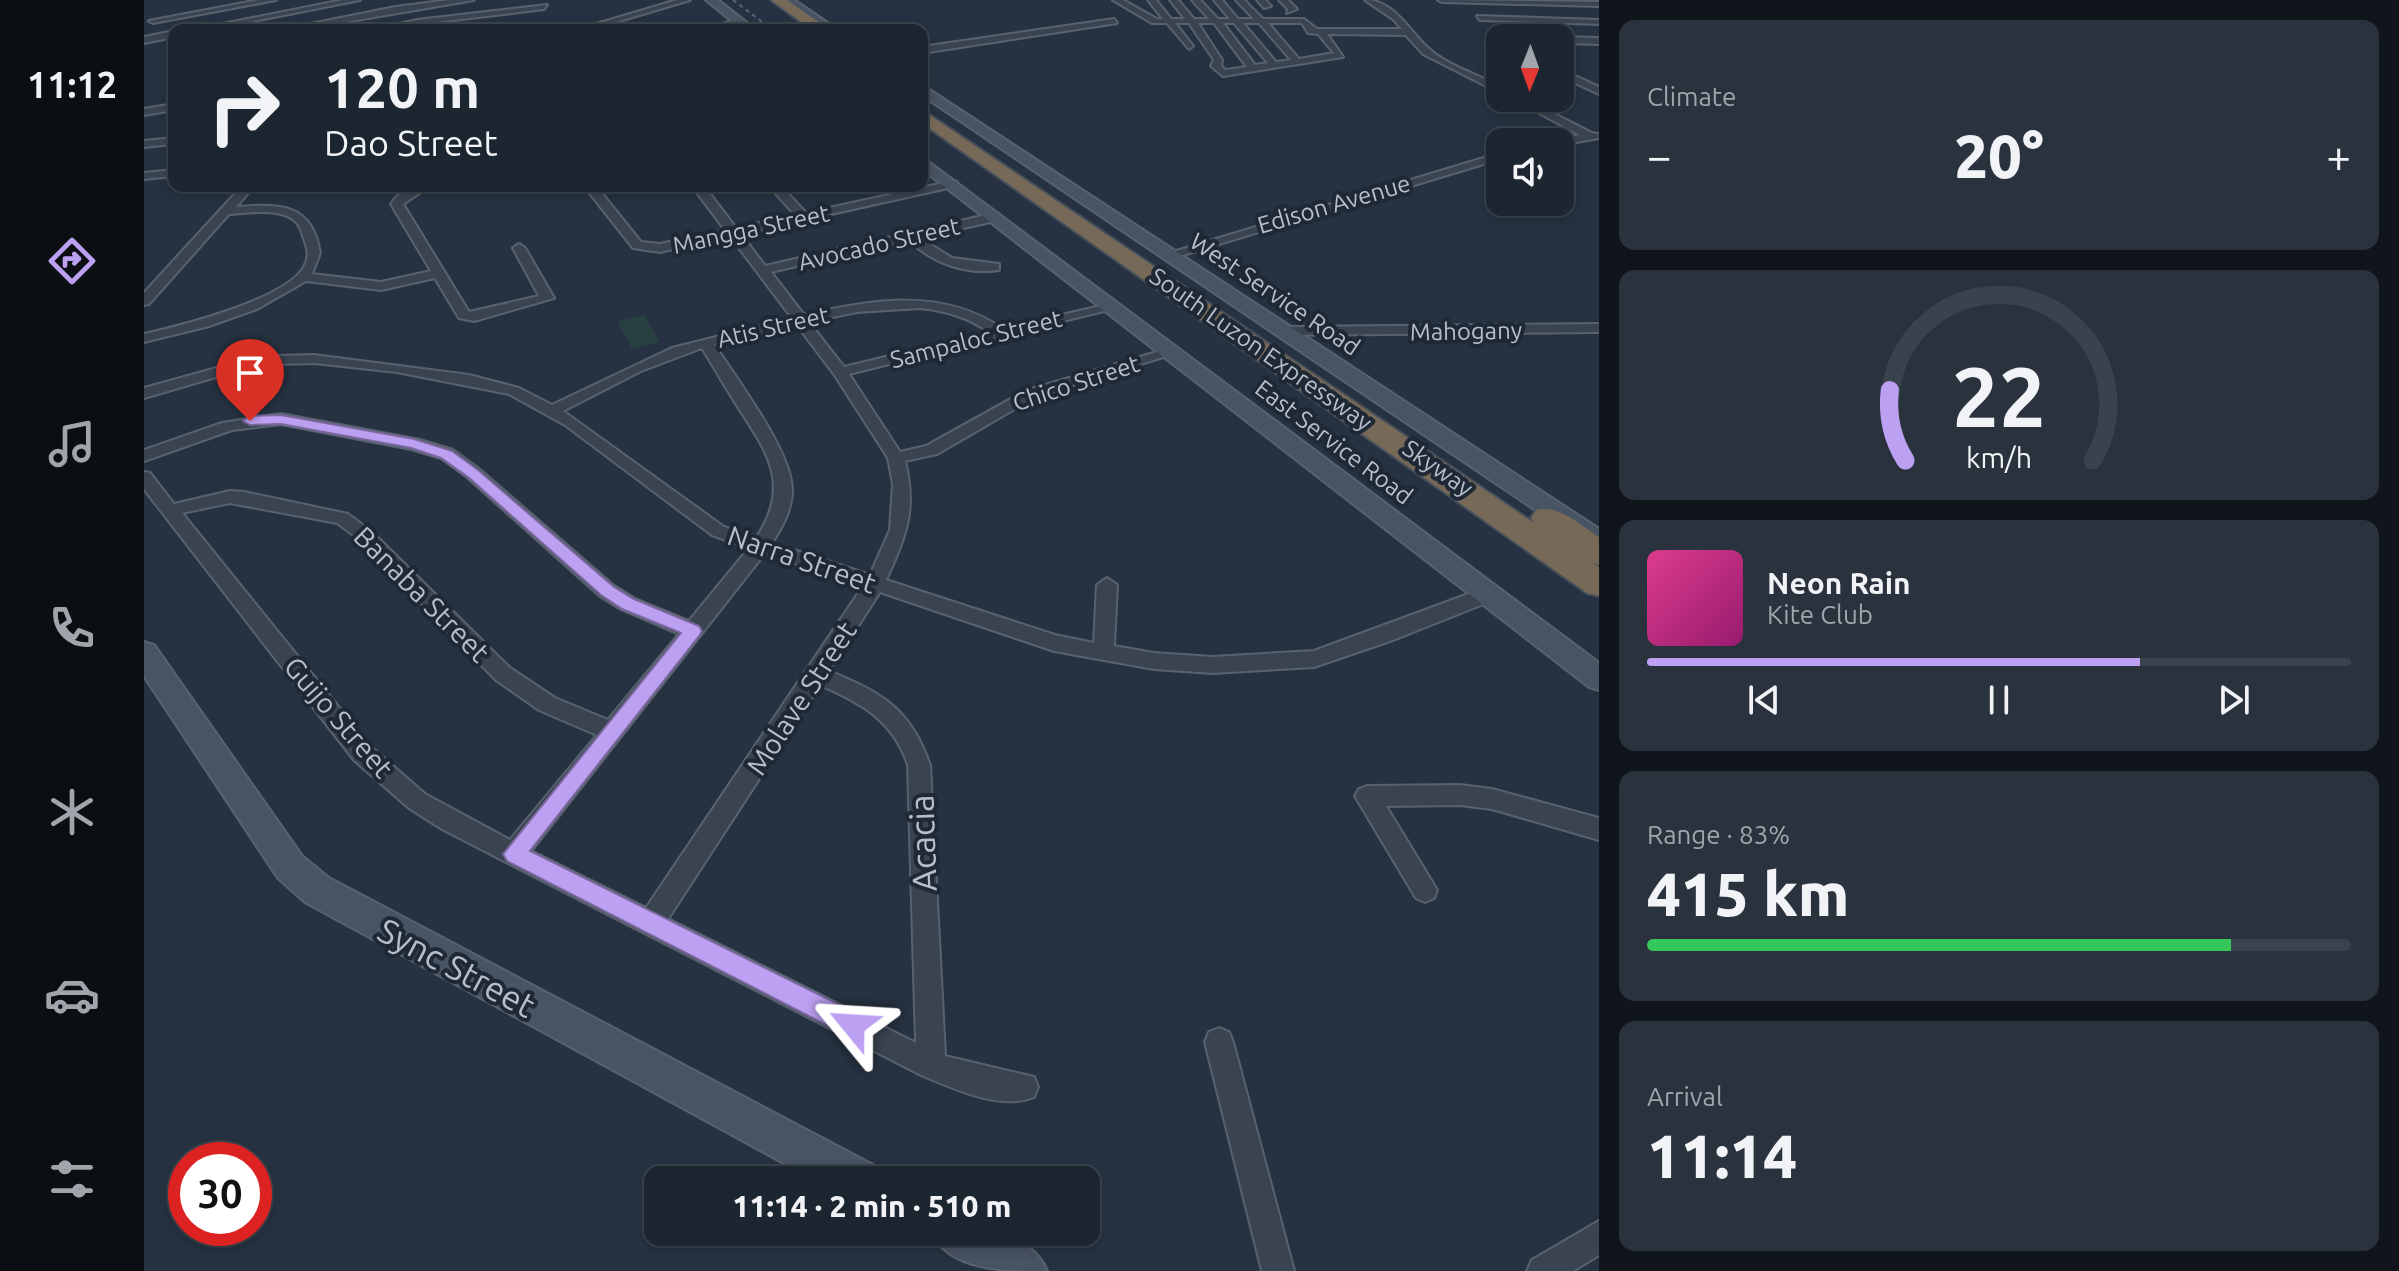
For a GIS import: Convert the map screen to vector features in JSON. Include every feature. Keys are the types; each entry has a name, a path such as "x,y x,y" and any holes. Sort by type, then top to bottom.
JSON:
{"highway":[{"path":"760,0 794,24"},
{"path":"775,0 811,24"},
{"name":"South Luzon Expressway","path":"928,103 1599,553"},
{"name":"Skyway","path":"928,103 1599,560"},
{"name":"South Luzon Expressway","path":"928,117 1599,582"}],"main road":[{"path":"711,0 742,24"},
{"path":"787,0 823,24"},
{"name":"West Service Road","path":"928,93 1599,541"},
{"name":"East Service Road","path":"928,166 1599,679"},
{"name":"Sync Street","path":"144,653 290,867 317,890 832,1166"},
{"path":"978,1246 1024,1271"}],"street":[{"path":"149,17 186,15 272,0"},
{"path":"247,24 356,0"},
{"path":"312,24 403,4 470,0"},
{"path":"601,24 686,0"},
{"path":"1117,0 1155,21 1192,21 1215,22 1262,21 1306,22 1339,53 1298,63 1228,73 1216,66 1218,60 1192,21 1174,0"},
{"path":"1132,0 1140,12"},
{"path":"1152,0 1189,46"},
{"path":"1196,0 1253,69"},
{"path":"1218,0 1275,66"},
{"path":"1240,0 1298,63"},
{"path":"1283,0 1293,9 1290,11"},
{"path":"1369,0 1396,17 1426,52 1486,83"},
{"path":"1441,0 1599,4"},
{"path":"1441,0 1480,18 1486,24"},
{"path":"186,15 184,11 193,4"},
{"path":"403,4 418,24"},
{"path":"433,24 544,7"},
{"path":"1480,18 1599,22"},
{"path":"728,24 738,21"},
{"path":"928,49 1114,21"},
{"path":"1271,31 1408,32"},
{"path":"1341,31 1356,46"},
{"path":"144,40 168,35"},
{"path":"1574,40 1599,41"},
{"path":"1306,43 1320,59"},
{"path":"1574,79 1599,91"},
{"path":"144,112 168,108"},
{"path":"1545,112 1595,136"},
{"path":"1574,140 1595,136"},
{"path":"144,144 168,142"},
{"name":"Edison Avenue","path":"1169,255 1486,160"},
{"path":"144,176 168,174"},
{"name":"Mangga Street","path":"928,190 953,184"},
{"path":"144,301 242,192"},
{"path":"413,192 397,204 464,315 474,317 547,297 519,248"},
{"name":"Mangga Street","path":"595,192 643,247 673,247 917,192"},
{"name":"Molave Street","path":"652,922 875,584 899,530 902,484 896,458 840,372 703,192"},
{"path":"780,192 803,217"},
{"path":"144,338 246,308 303,277 311,265 315,250 303,219 288,212 269,210 225,211"},
{"name":"Avocado Street","path":"763,270 995,217"},
{"path":"911,236 931,257 945,262 994,267"},
{"path":"303,277 381,286 440,273"},
{"name":"Atis Street","path":"554,410 649,362 705,342 865,307 920,305 976,315 1000,333"},
{"name":"Sampaloc Street","path":"840,372 1113,307"},
{"name":"Mahogany","path":"1365,336 1599,328"},
{"name":"Mahogany","path":"1292,336 1599,337"},
{"path":"514,854 761,546 781,509 783,470 773,448 705,342"},
{"name":"Chico Street","path":"896,458 931,450 1030,394 1172,352"},
{"name":"Narra Street","path":"144,393 257,363 336,359 469,380 514,391 554,410 702,522 761,546 1054,643 1104,654 1213,665 1314,659 1386,635 1489,594"},
{"path":"144,456 216,429 265,419 296,422 436,450 466,467 607,591 628,604 693,631"},
{"name":"Guijo Street","path":"144,477 362,753 417,801 514,854 931,1065 968,1080 1024,1087"},
{"name":"Banaba Street","path":"172,510 218,499 244,498 342,518 366,536 503,674 547,704 611,731"},
{"path":"1104,654 1107,585"},
{"name":"Acacia","path":"817,675 876,700 900,722 913,742 919,765 931,1065"},
{"path":"1425,890 1367,796 1460,795 1492,799 1599,829"},
{"path":"1219,1042 1278,1271"},
{"path":"1543,1271 1599,1237"}],"green space":[{"path":"644,315 660,342 632,349 617,321"}],"railway":[{"path":"733,0 765,24"}],"route":[{"path":"250,421 281,419 414,444 447,454 473,473 607,591 628,604 693,631 514,854 853,1025"}]}
